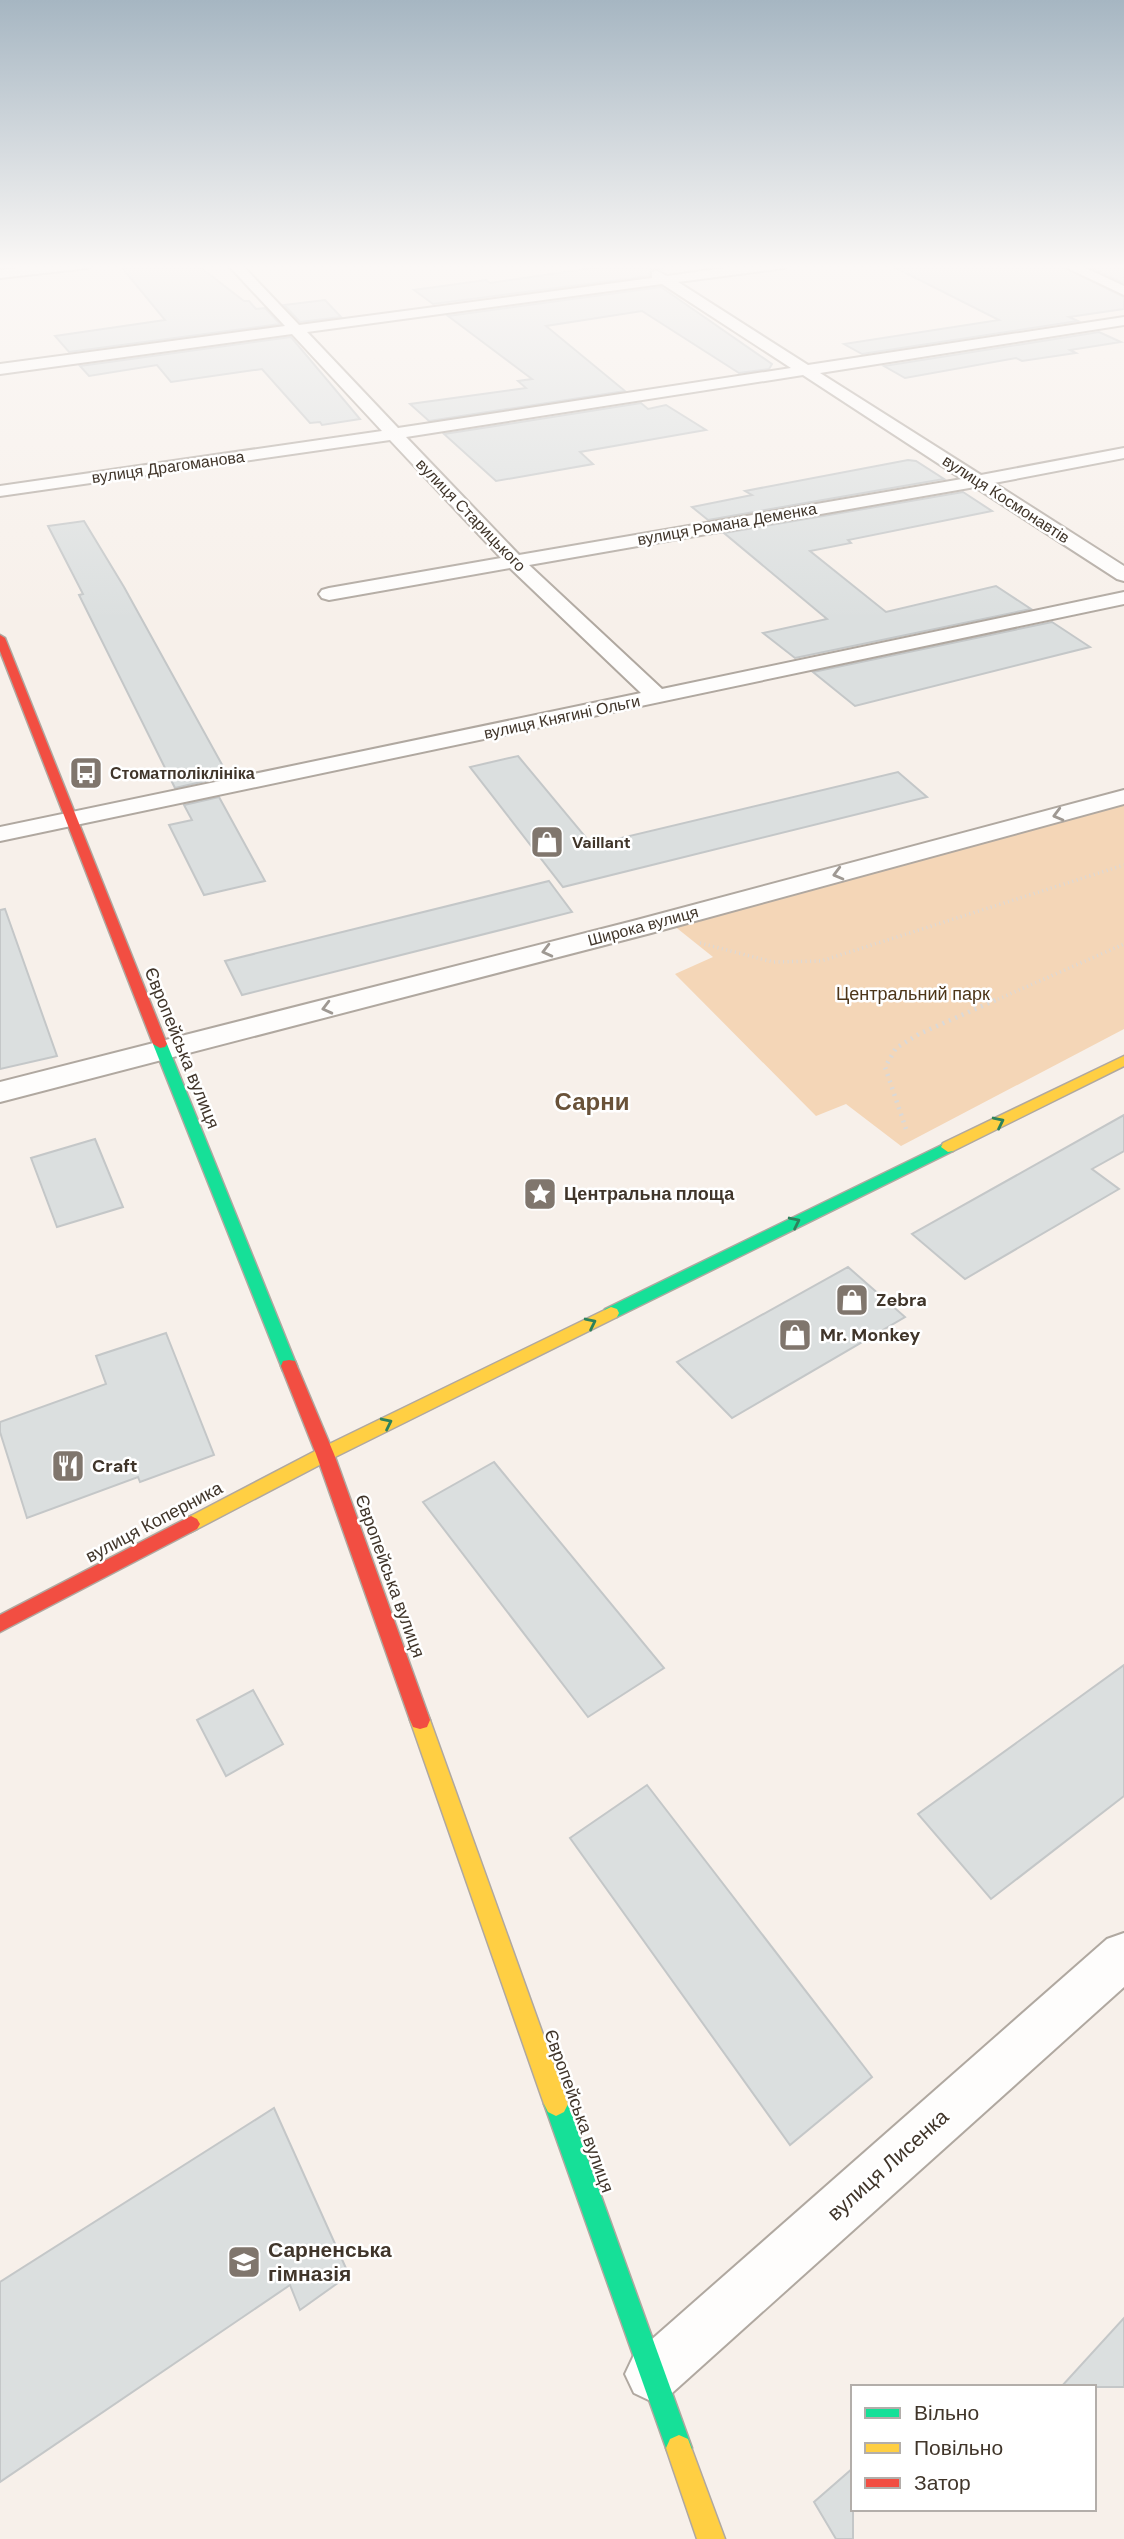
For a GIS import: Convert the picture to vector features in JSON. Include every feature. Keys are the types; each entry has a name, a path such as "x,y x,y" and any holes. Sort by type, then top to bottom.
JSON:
{"main road":[{"name":"Європейська вулиця","path":"3,651 73,818 162,1051 326,1454 711,2539"},
{"path":"326,1454 1124,1060"},
{"name":"вулиця Коперника","path":"0,1624 326,1454"}],"street":[{"name":"вулиця Старицького","path":"345,382 514,561 658,697"},
{"name":"вулиця Драгоманова","path":"0,491 394,434 719,382"},
{"name":"вулиця Космонавтів","path":"825,382 1124,575"},
{"name":"вулиця Романа Деменка","path":"329,594 979,481 1124,453"},
{"name":"вулиця Княгині Ольги","path":"0,834 1124,598"},
{"name":"Широка вулиця","path":"0,1092 642,927 1124,797"},
{"name":"вулиця Лисенка","path":"653,2374 1124,1956"}],"path":[{"path":"642,927 770,963 821,961 1124,865"},
{"path":"916,1162 885,1067 896,1048 919,1034 1124,944"}],"green space":[{"name":"Центральний парк","path":"1124,805 1124,1029 901,1146 846,1104 816,1116 675,974 713,957 673,925"}],"building":[{"path":"274,382 329,382 360,419 322,425 320,422 310,423"},
{"path":"520,382 615,382 625,391 429,421 410,404 526,388"},
{"path":"641,403 648,409 666,405 706,430 580,452 593,464 496,481 444,434"},
{"path":"908,460 916,461 944,479 708,520 692,507 752,495 745,491"},
{"path":"963,492 992,511 848,540 851,543 810,551 886,612 996,586 1031,609 795,658 763,633 827,619 724,533"},
{"path":"84,521 124,587 225,770 206,774 210,780 175,788 79,595 83,594 48,526"},
{"path":"1052,622 1090,647 855,706 813,672"},
{"path":"518,756 592,845 898,772 927,797 563,887 470,767"},
{"path":"219,797 265,881 204,895 169,825 192,820 184,805"},
{"path":"549,881 572,912 242,995 225,961"},
{"path":"5,909 57,1056 0,1069 0,910"},
{"path":"1124,1115 1124,1151 1092,1169 1119,1189 965,1279 912,1234"},
{"path":"95,1139 123,1207 57,1227 31,1158"},
{"path":"848,1267 905,1317 732,1418 677,1362"},
{"path":"166,1333 214,1455 140,1482 138,1477 27,1518 0,1432 0,1422 106,1384 96,1356"},
{"path":"494,1462 664,1668 588,1717 423,1502"},
{"path":"1124,1665 1124,1796 991,1899 918,1814"},
{"path":"253,1690 283,1744 226,1776 197,1720"},
{"path":"647,1785 872,2077 790,2145 570,1838"},
{"path":"274,2108 349,2275 300,2310 290,2285 0,2482 0,2282"},
{"path":"1124,2318 1124,2387 1063,2385"},
{"path":"851,2470 853,2539 836,2539 814,2502"}],"traffic: fast":[{"path":"160,1044 289,1366"},
{"path":"611,1313 948,1147"},
{"path":"556,2104 679,2448"}],"traffic: slow":[{"path":"948,1147 1124,1060"},
{"path":"191,1524 325,1454 611,1313"},
{"path":"420,1720 556,2104"},
{"path":"679,2448 711,2539"}],"traffic: jam":[{"path":"0,638 160,1044"},
{"path":"289,1366 325,1454 420,1720"},
{"path":"0,1624 191,1524"}],"place":[{"name":"Стоматполіклініка","path":"86,773"},
{"name":"Vaillant","path":"547,842"},
{"name":"Центральна площа","path":"540,1194"},
{"name":"Zebra","path":"852,1300"},
{"name":"Mr. Monkey","path":"795,1335"},
{"name":"Craft","path":"68,1466"},
{"name":"Сарненська гімназія","path":"244,2262"}],"district":[{"name":"Сарни","path":"592,1101"}]}
